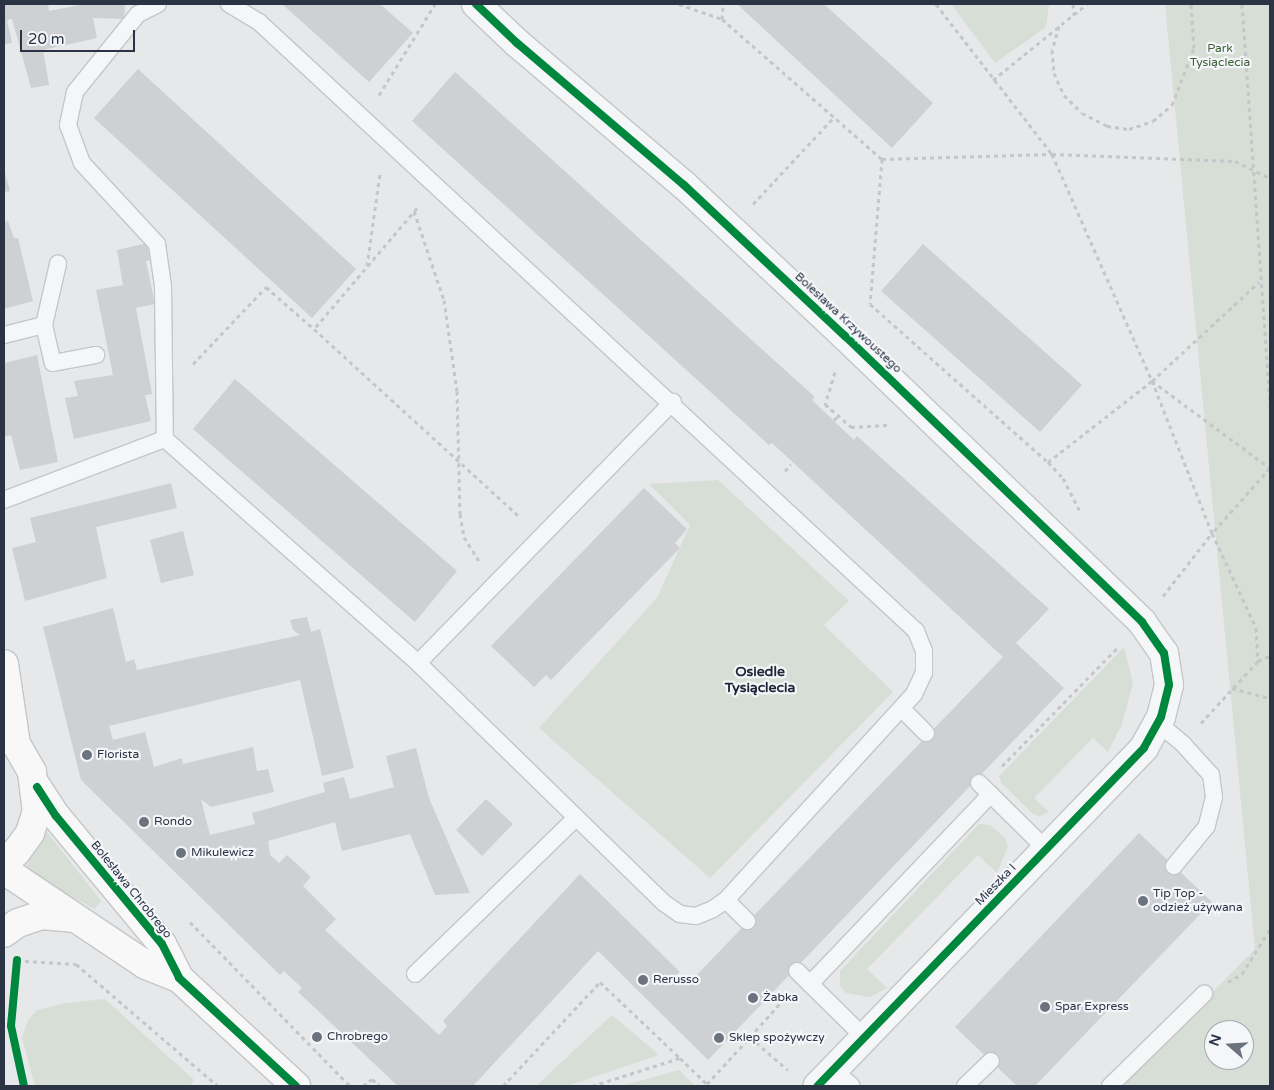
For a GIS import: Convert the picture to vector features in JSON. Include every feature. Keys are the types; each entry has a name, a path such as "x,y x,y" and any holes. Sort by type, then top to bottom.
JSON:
{"street":[{"name":"Bolesława Krzywoustego","path":"476,4 517,43 730,228 1142,622 1164,653 1169,685"},
{"path":"4,664 10,740 32,772 37,787 37,811 30,833 16,852 4,862"},
{"name":"Mieszka I","path":"834,1080 864,1037 1144,748 1158,723 1169,685"},
{"name":"Bolesława Chrobrego","path":"37,787 56,816 162,944 179,978 296,1086"},
{"name":"Bolesława Chrobrego","path":"4,870 146,965 179,978"},
{"path":"4,933 18,923 41,915 76,918"}],"lane":[{"path":"158,4 138,14 75,92 68,125 82,163 157,244 163,286 165,439 418,662 664,903 680,914 696,916 726,900 914,694 924,673 924,651 916,631 673,402 259,22 229,4"},
{"path":"58,264 44,325 53,363 96,355"},
{"path":"4,335 44,325"},
{"path":"418,662 673,402"},
{"path":"4,500 165,439"},
{"path":"902,709 926,733"},
{"path":"1158,723 1182,744 1211,775 1214,797 1207,826 1174,866"},
{"path":"810,984 985,789 1046,849"},
{"path":"415,974 576,818"},
{"path":"726,900 747,921"},
{"path":"797,970 864,1037"},
{"path":"1110,1086 1204,994"},
{"path":"965,1086 991,1061"}],"path":[{"path":"365,119 435,4"},
{"path":"678,4 722,19 882,159 1052,154 1235,162 1270,178"},
{"path":"722,19 723,4"},
{"path":"936,4 1052,154 1152,381 1212,533 1256,628 1258,661"},
{"path":"1073,4 1074,15"},
{"path":"993,80 1087,4"},
{"path":"1059,26 1052,50 1054,73 1064,94 1082,113 1107,126 1129,129 1153,121 1172,105 1194,48 1191,4"},
{"path":"1242,4 1256,173 1259,282 1270,408"},
{"path":"730,228 834,117"},
{"path":"366,267 386,138"},
{"path":"882,159 870,304 1048,462 1063,478 1081,514"},
{"path":"314,329 437,185"},
{"path":"414,211 444,300 457,391 460,514 464,537 493,586"},
{"path":"1048,462 1152,381 1259,282"},
{"path":"164,396 266,287 542,536"},
{"path":"1142,622 1212,533 1270,468 1152,381"},
{"path":"834,420 838,416"},
{"path":"1182,744 1258,661 1270,656"},
{"path":"1232,688 1270,698"},
{"path":"184,915 350,1086"},
{"path":"1204,994 1242,974 1270,929"},
{"path":"76,964 82,958"},
{"path":"17,960 76,964 218,1086"},
{"path":"503,1086 600,982 708,1085 750,1037 792,1074"},
{"path":"592,1086 680,1058"},
{"path":"363,1086 372,1079 380,1086"}],"green space":[{"path":"951,4 1049,4 1046,27 995,63"},
{"name":"Park Tysiąclecia","path":"1165,4 1270,4 1270,1086 1121,1086 1255,949"},
{"path":"718,480 849,601 824,625 893,692 710,878 539,728 657,598 690,525 649,484"},
{"path":"1124,647 1133,683 1122,724 1108,752 1093,738 1034,798 1049,812 1039,816 1032,813 1002,784 999,776"},
{"path":"979,824 990,825 1005,838 1008,846 997,873 978,855 867,969 887,988 870,997 846,993 840,986 840,971"},
{"path":"44,828 101,901 95,909 24,872"},
{"path":"105,999 194,1080 190,1086 35,1086 22,1038 28,1020 37,1010 66,1003"},
{"path":"612,1015 659,1055 567,1086 536,1086"},
{"path":"679,1070 695,1086 622,1086"}],"building":[{"path":"4,4 48,4 49,11 85,4 125,4 124,19 93,18 97,38 43,50 49,85 31,88 12,19 7,20 12,43 4,44"},
{"path":"282,4 380,4 413,33 369,82"},
{"path":"737,4 824,4 933,103 892,148"},
{"path":"138,69 356,269 312,318 94,118"},
{"path":"455,72 815,397 812,400 854,440 857,436 1049,609 1016,643 1064,688 708,1060 598,951 473,1086 398,1086 298,992 302,988 284,971 280,975 81,780 43,627 113,608 126,662 134,659 137,670 300,635 293,630 290,620 307,617 311,632 320,629 354,768 322,776 300,680 109,726 113,740 145,732 154,767 182,758 183,764 253,747 257,771 268,769 274,792 211,807 201,799 210,835 255,824 252,813 325,792 323,783 344,777 350,799 394,787 386,756 416,748 429,798 470,893 435,895 410,834 342,851 335,822 268,841 270,855 279,863 287,855 311,877 303,886 336,919 325,930 439,1035 447,1026 443,1021 580,874 680,972 676,975 688,984 1003,657 772,443 769,445 412,121"},
{"path":"4,169 10,191 4,192"},
{"path":"8,221 14,238 18,238 33,301 4,309 4,222"},
{"path":"147,243 150,260 146,261 155,304 136,308 152,394 145,395 151,421 74,439 65,398 78,396 74,381 113,375 96,290 123,285 117,250"},
{"path":"923,244 1082,385 1040,432 881,291"},
{"path":"37,355 58,462 20,470 11,435 4,437 4,363"},
{"path":"235,379 457,571 415,622 193,429"},
{"path":"171,483 177,508 96,527 107,578 25,601 12,548 36,542 30,518"},
{"path":"644,488 687,529 675,543 680,548 551,680 546,675 534,687 491,646"},
{"path":"183,531 194,575 161,583 150,540"},
{"path":"486,799 513,824 482,856 456,830"},
{"path":"1139,833 1212,902 1035,1086 1017,1086 955,1027"}],"cycle path":[{"path":"476,4 517,43 684,185 845,336 1142,622 1164,653 1169,685 1161,717 1144,748 818,1086"},
{"path":"37,787 56,816 162,944 179,978 296,1086"},
{"path":"17,960 11,1026 24,1086"}],"place":[{"name":"Florista","path":"87,755"},
{"name":"Rondo","path":"144,822"},
{"name":"Mikulewicz","path":"181,853"},
{"name":"Tip Top - odzież używana","path":"1143,901"},
{"name":"Rerusso","path":"643,980"},
{"name":"Żabka","path":"753,998"},
{"name":"Spar Express","path":"1045,1007"},
{"name":"Chrobrego","path":"317,1037"},
{"name":"Sklep spożywczy","path":"719,1038"}],"district":[{"name":"Osiedle Tysiąclecia","path":"760,680"}]}
